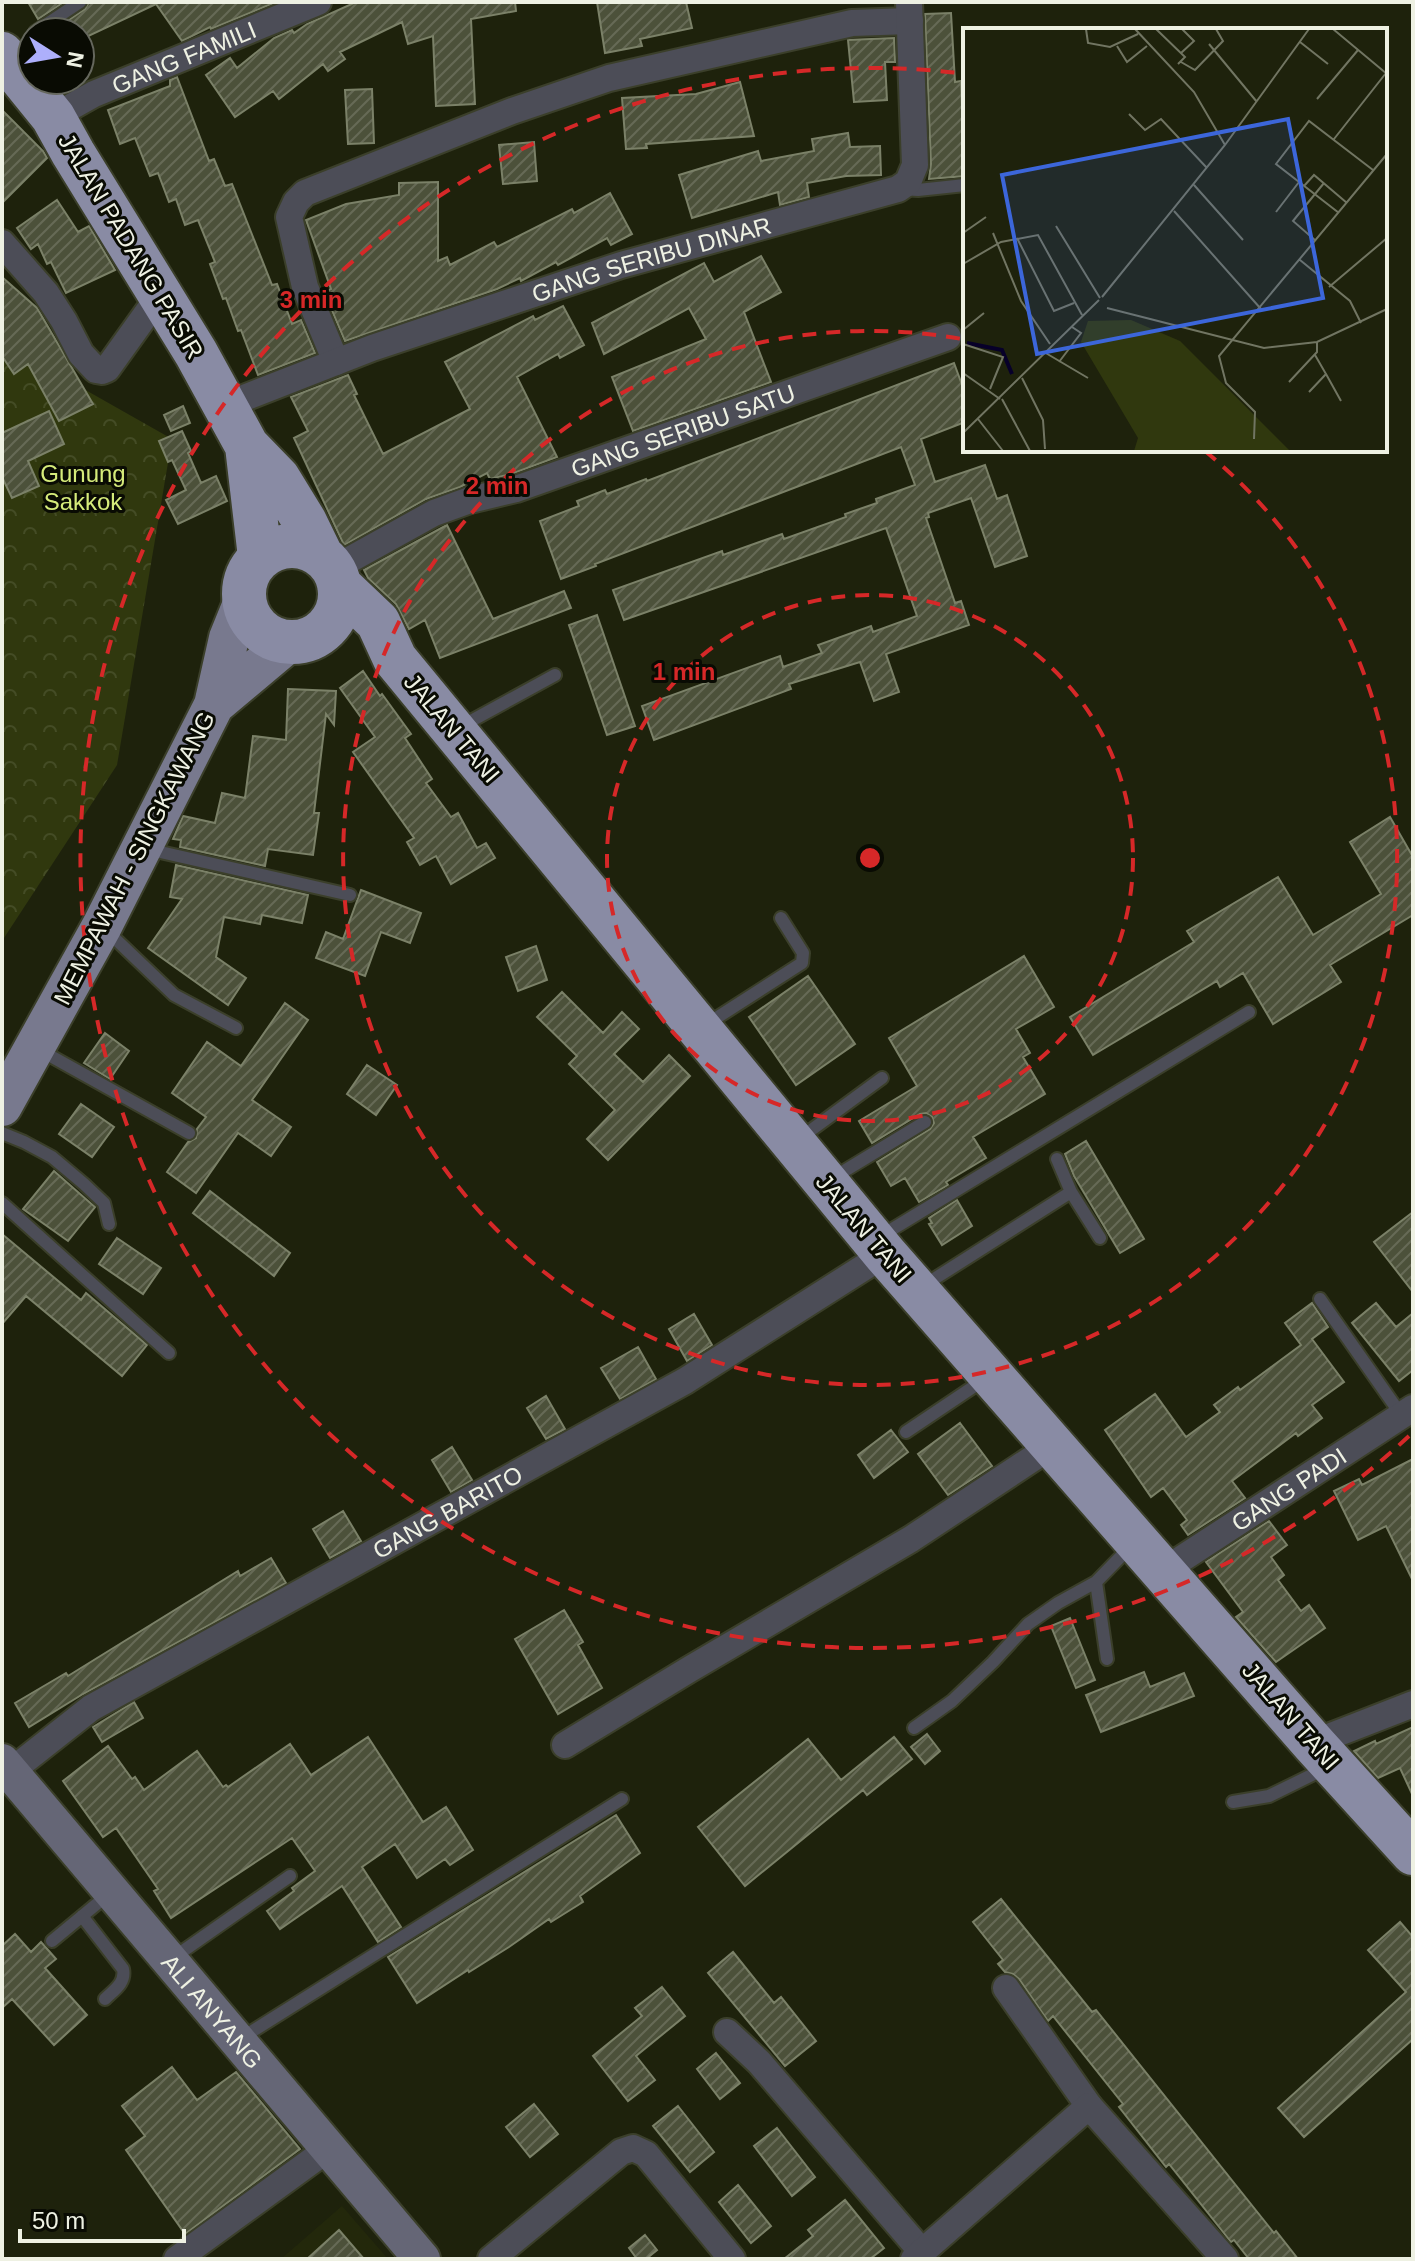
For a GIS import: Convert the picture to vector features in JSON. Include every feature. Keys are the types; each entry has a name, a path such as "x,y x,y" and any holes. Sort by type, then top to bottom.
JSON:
{"highway":[{"name":"JALAN PADANG PASIR","path":"14,48 73,153 226,405 247,446"},
{"path":"247,446 278,478 331,570 338,609 307,636"},
{"path":"247,446 260,557"},
{"path":"331,570 309,549 296,545 283,546 260,557 245,581 244,601 254,625 276,640 345,631 395,659"},
{"name":"JALAN TANI","path":"331,570 378,622 395,659 825,1182 1323,1754 1413,1853"}],"main road":[{"name":"MEMPAWAH - SINGKAWANG","path":"2,1106 102,926 214,705 229,638 244,601"},
{"path":"214,705 307,636"}],"street":[{"name":"GANG FAMILI","path":"53,117 94,94 318,2"},
{"path":"336,362 305,287 289,217 296,202 305,193 497,116 609,78 909,11 915,165 908,182 898,189"},
{"name":"GANG SERIBU DINAR","path":"226,405 336,362 621,265 898,189"},
{"path":"2,243 46,293 81,354 96,370 107,369 160,295"},
{"name":"GANG SERIBU SATU","path":"331,570 434,513 516,489 948,337"},
{"name":"GANG BARITO","path":"6,1767 91,1708 685,1381 880,1247"},
{"name":"GANG PADI","path":"1150,1556 1407,1412"},
{"path":"565,1745 911,1539 1053,1445"},
{"path":"1323,1754 1413,1704"},
{"name":"ALI ANYANG","path":"6,1767 422,2259"},
{"path":"1006,1988 1089,2106 1225,2259"},
{"path":"727,2032 759,2062 918,2255 1089,2106"},
{"path":"491,2259 621,2152 633,2148 646,2154 732,2259"},
{"path":"177,2259 328,2149"}],"lane":[{"path":"14,48 80,2"},
{"path":"898,189 963,185"},
{"path":"454,730 555,675"},
{"path":"141,848 350,895"},
{"path":"700,1029 802,963 803,953 781,918"},
{"path":"102,926 174,995 236,1028"},
{"path":"880,1247 1249,1012"},
{"path":"35,1048 189,1133"},
{"path":"793,1144 882,1078"},
{"path":"825,1182 925,1122"},
{"path":"2,1133 52,1157 84,1184 104,1203 109,1224"},
{"path":"1057,1159 1071,1192 1100,1238"},
{"path":"917,1290 1071,1192"},
{"path":"2,1203 169,1353"},
{"path":"1320,1299 1407,1412"},
{"path":"906,1432 991,1375"},
{"path":"914,1728 952,1701 1028,1624 1058,1603 1150,1556"},
{"path":"1096,1582 1107,1659"},
{"path":"1233,1802 1269,1796 1323,1754"},
{"path":"237,2040 622,1799"},
{"path":"170,1960 290,1876"},
{"path":"52,1941 112,1891"},
{"path":"82,1916 123,1969 121,1984 105,1999"}],"shaded area":[{"path":"342,2206 388,2259 281,2259"}],"green space":[{"name":"Gunung Sakkok","path":"22,354 172,439 117,765 2,941 2,357"}],"building":[{"path":"28,2 64,2 43,16 36,16"},
{"path":"89,2 276,2 182,41 156,4 96,32 96,16 75,16"},
{"path":"356,2 515,2 516,11 471,19 475,104 436,106 433,36 408,44 402,22 340,52 345,59 328,71 323,64 279,99 273,91 235,117 206,75 230,58 237,68 274,38 292,30 294,33"},
{"path":"597,2 686,2 692,28 640,39 642,46 605,53"},
{"path":"951,13 955,82 961,81 963,176 929,179 925,14"},
{"path":"894,38 895,62 885,62 887,100 854,102 848,40"},
{"path":"177,77 209,161 214,159 225,186 232,184 272,285 277,284 292,324 301,320 315,353 258,375 241,330 238,331 226,298 223,299 210,264 215,262 198,220 185,225 176,199 169,202 158,173 150,176 135,138 120,144 108,110 170,86 170,80"},
{"path":"740,82 754,136 646,144 647,148 626,149 622,98 696,94"},
{"path":"372,89 374,143 348,144 345,90"},
{"path":"2,110 47,158 2,203"},
{"path":"848,133 850,147 880,146 881,175 846,176 807,183 809,197 780,205 778,192 692,218 679,175 758,151 761,161 814,151 812,139"},
{"path":"534,142 537,181 503,184 499,145"},
{"path":"438,182 438,261 447,257 450,265 494,242 497,247 572,209 574,213 610,193 632,234 611,245 607,238 521,281 520,278 497,289 345,341 324,292 331,289 306,220 346,204 399,195 399,183"},
{"path":"57,200 78,232 89,226 115,270 66,293 38,244 31,249 17,228"},
{"path":"761,256 781,292 744,312 771,382 633,431 612,377 706,339 689,308 604,354 592,323 704,263 714,282"},
{"path":"2,277 37,308 93,404 59,421 28,364 14,374 2,356"},
{"path":"563,306 584,345 560,358 558,354 517,377 557,457 490,479 487,473 426,499 344,545 294,438 308,431 291,397 348,375 357,394 354,395 383,454 470,409 445,362 533,316 535,320"},
{"path":"954,363 963,388 963,423 921,439 935,482 985,465 997,499 1007,495 1027,556 995,567 971,498 928,513 929,517 926,518 955,603 961,601 969,625 886,654 899,692 874,701 860,662 789,684 791,689 654,740 642,706 780,656 783,667 822,653 818,645 871,626 873,632 917,616 886,528 624,620 613,590 722,551 723,555 782,534 784,539 846,517 845,514 877,503 876,499 915,485 901,447 561,579 540,521 579,506 577,501 605,490 607,494"},
{"path":"183,406 190,423 171,431 164,415"},
{"path":"49,411 64,444 28,461 39,486 12,498 2,477 2,433"},
{"path":"182,431 201,483 216,476 227,501 178,524 166,500 186,490 159,441"},
{"path":"447,525 493,619 564,591 571,608 440,658 425,620 409,629 396,604 368,578 364,570"},
{"path":"597,615 635,726 607,735 569,625"},
{"path":"363,671 411,734 405,738 432,779 426,783 451,817 458,813 477,848 486,843 495,858 451,884 436,856 420,865 407,842 414,838 353,752 375,737 340,688"},
{"path":"288,689 336,691 334,725 326,714 314,813 319,813 313,855 268,849 265,866 180,847 181,840 173,839 183,816 215,823 222,793 245,798 253,736 286,740"},
{"path":"1390,817 1413,857 1413,915 1330,965 1341,982 1273,1024 1243,973 1220,987 1217,981 1093,1055 1070,1017 1194,942 1187,931 1278,877 1313,935 1381,894 1350,842"},
{"path":"176,865 308,895 302,923 262,915 260,924 224,917 216,957 246,978 228,1005 148,948 182,899 170,897"},
{"path":"361,890 421,913 410,943 381,932 365,976 316,958 326,932 343,939"},
{"path":"536,946 547,980 518,991 506,957"},
{"path":"1024,956 1054,1007 1016,1029 1030,1053 1023,1057 1045,1094 973,1137 986,1158 919,1202 905,1178 891,1186 877,1162 930,1129 934,1123 932,1117 926,1113 920,1114 872,1143 859,1121 917,1086 889,1038"},
{"path":"808,976 855,1044 796,1085 749,1017"},
{"path":"562,992 603,1033 622,1012 639,1029 614,1054 643,1082 669,1055 690,1076 608,1160 587,1139 615,1110 569,1064 577,1056 537,1017"},
{"path":"285,1003 308,1020 252,1100 291,1127 271,1156 238,1133 196,1193 167,1172 188,1142 196,1138 197,1129 206,1117 172,1093 207,1042 241,1066"},
{"path":"105,1033 129,1051 110,1079 84,1063"},
{"path":"367,1065 397,1085 376,1115 347,1094"},
{"path":"81,1104 114,1127 92,1157 59,1134"},
{"path":"1086,1141 1144,1239 1120,1253 1074,1176 1065,1154"},
{"path":"54,1171 95,1207 68,1241 23,1209"},
{"path":"210,1191 290,1253 274,1276 193,1213"},
{"path":"957,1200 972,1226 942,1245 929,1224 932,1223 929,1218"},
{"path":"1413,1212 1413,1292 1374,1242"},
{"path":"2,1234 81,1300 86,1293 147,1345 122,1376 26,1296 2,1324"},
{"path":"117,1238 161,1268 143,1294 99,1264"},
{"path":"1312,1303 1328,1327 1312,1339 1344,1382 1312,1405 1322,1418 1298,1436 1296,1433 1232,1481 1245,1498 1188,1535 1181,1525 1187,1520 1163,1488 1151,1497 1105,1430 1155,1394 1186,1437 1220,1412 1214,1405 1238,1387 1240,1390 1301,1345 1285,1323"},
{"path":"1376,1303 1396,1327 1413,1313 1413,1370 1399,1381 1352,1323"},
{"path":"694,1314 712,1345 687,1361 669,1329"},
{"path":"638,1347 656,1379 620,1399 601,1368"},
{"path":"546,1396 565,1429 546,1439 527,1408"},
{"path":"960,1423 992,1466 948,1495 918,1454"},
{"path":"891,1430 908,1452 874,1478 858,1455"},
{"path":"452,1447 472,1480 451,1492 432,1460"},
{"path":"1413,1459 1413,1581 1386,1526 1358,1540 1334,1491 1359,1479 1362,1485"},
{"path":"343,1511 361,1541 330,1558 313,1529"},
{"path":"1269,1521 1287,1545 1271,1557 1284,1575 1278,1580 1301,1611 1309,1605 1325,1628 1276,1662 1236,1617 1243,1612 1206,1562"},
{"path":"271,1558 286,1583 29,1727 15,1703 66,1673 68,1676 238,1571 240,1576"},
{"path":"564,1610 583,1642 578,1645 602,1688 558,1714 515,1639"},
{"path":"1070,1618 1095,1680 1076,1688 1051,1626"},
{"path":"1144,1672 1150,1687 1184,1673 1194,1696 1101,1732 1086,1695"},
{"path":"134,1702 143,1718 102,1742 93,1727"},
{"path":"1413,1727 1413,1796 1400,1768 1378,1778 1354,1751"},
{"path":"927,1734 940,1751 925,1764 911,1747"},
{"path":"368,1737 423,1822 446,1807 473,1850 450,1865 445,1859 417,1878 395,1844 362,1867 401,1927 378,1942 342,1886 280,1929 267,1911 315,1871 292,1838 171,1918 154,1891 158,1889 116,1828 103,1837 63,1781 108,1746 144,1790 197,1751 223,1787 228,1787 290,1744 311,1775"},
{"path":"894,1737 912,1759 867,1795 863,1790 745,1886 698,1827 808,1739 841,1780"},
{"path":"616,1815 640,1853 580,1896 583,1902 551,1922 549,1919 417,2003 388,1957"},
{"path":"1001,1899 1092,2012 1096,2010 1298,2259 1249,2259 1234,2240 1231,2242 1169,2164 1166,2167 1119,2107 1123,2104 1053,2016 1048,2021 1019,1979 1005,1972 998,1964 1003,1960 973,1922"},
{"path":"1400,1922 1413,1937 1413,2039 1304,2137 1278,2108 1406,1992 1368,1950"},
{"path":"15,1934 31,1952 41,1942 56,1959 45,1968 87,2015 54,2045 12,1999 2,2008 2,1946"},
{"path":"733,1952 774,2003 781,1997 816,2041 785,2066 708,1973"},
{"path":"662,1987 685,2016 636,2056 655,2080 628,2101 593,2056 642,2016 635,2008"},
{"path":"716,2053 740,2083 720,2099 697,2069"},
{"path":"172,2067 197,2100 236,2072 300,2149 185,2234 126,2150 145,2136 122,2106"},
{"path":"534,2104 558,2134 530,2157 506,2127"},
{"path":"678,2106 714,2152 690,2172 653,2126"},
{"path":"777,2128 815,2177 792,2196 754,2146"},
{"path":"738,2185 771,2226 751,2243 719,2202"},
{"path":"845,2200 884,2248 870,2259 784,2259 813,2236 808,2230"},
{"path":"339,2230 364,2259 307,2259"},
{"path":"645,2235 657,2250 646,2259 637,2259 629,2248"}]}
